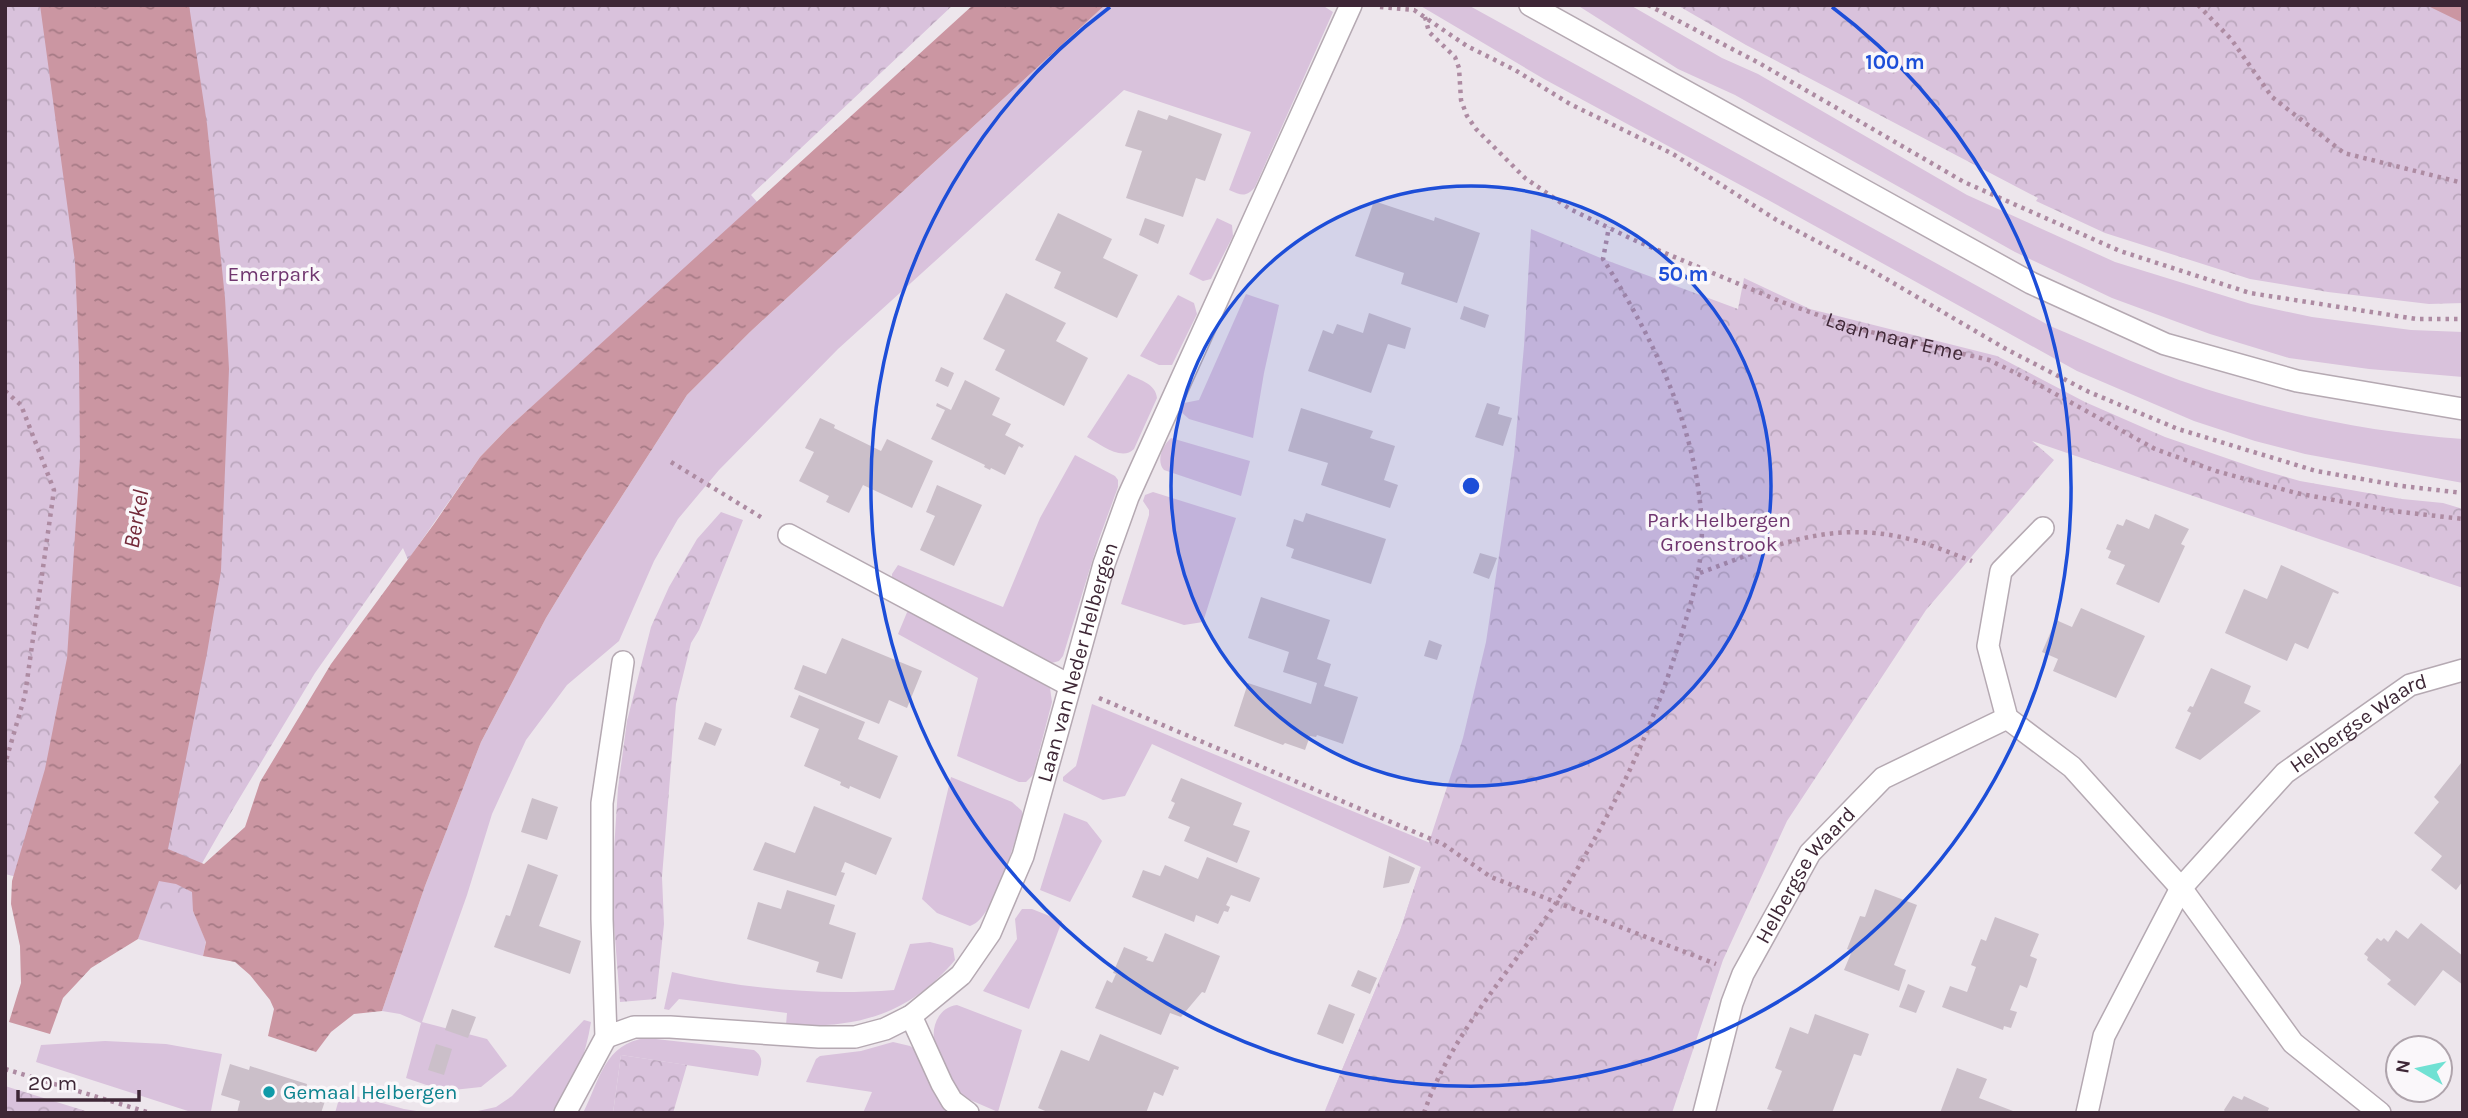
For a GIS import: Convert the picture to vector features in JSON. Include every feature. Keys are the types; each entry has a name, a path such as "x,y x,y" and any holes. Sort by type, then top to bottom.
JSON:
{"street":[{"path":"1530,5 2031,283 2165,344 2297,381 2463,409"},
{"name":"Laan van Neder Helbergen","path":"606,1037 635,1027 670,1027 855,1037 885,1029 911,1016 961,975 990,933 1023,856 1104,564 1128,497 1361,6"},
{"path":"2413,399 2463,393"},
{"path":"2043,528 2001,571 1987,646 2007,718 2072,767 2181,888 2292,1043 2380,1113"},
{"path":"789,535 1069,685"},
{"path":"565,1113 606,1037 602,803 623,662"},
{"name":"Helbergse Waard","path":"2087,1113 2104,1036 2181,888 2285,773 2410,685 2463,670"},
{"name":"Helbergse Waard","path":"1704,1113 1732,1003 1743,974 1810,853 1883,778 2007,718"},
{"path":"911,1016 942,1084 952,1101 968,1113"}],"path":[{"path":"1648,5 1791,80 1964,182 2120,251 2250,293 2416,319 2463,319"},
{"path":"2198,5 2231,39 2272,97 2344,153 2463,183"},
{"name":"Laan naar Eme","path":"1361,6 1415,10 1467,46 1515,70 1570,104 1673,154 1775,219 1871,270 2006,349 2089,392 2178,429 2316,471 2402,486 2463,493"},
{"name":"Laan naar Eme","path":"1425,16 1429,32 1455,57 1459,68 1461,100 1476,129 1525,178 1570,209 1721,277 1854,328 1989,360 2155,449 2216,471 2296,493 2393,511 2463,519"},
{"path":"1424,1113 1449,1057 1556,903 1616,796 1643,743 1671,668 1700,573 1701,514 1693,459 1678,403 1639,319 1603,259 1609,227"},
{"path":"5,391 21,405 54,490 25,695 5,764"},
{"path":"671,462 789,535"},
{"path":"1700,573 1773,545 1810,535 1859,533 1905,538 2001,571"},
{"path":"1069,685 1443,845 1491,877 1743,974"},
{"path":"5,1069 150,1113"}],"green space":[{"name":"Emerpark","path":"5,5 953,5 751,195 758,203 507,429 480,457 408,560 403,548 315,673 172,916 5,874"},
{"path":"1105,5 1322,5 1333,12 1255,187 1249,193 1240,194 1229,190 1251,132 1124,90 838,349 719,470 678,519 654,561 619,641 567,685 526,740 492,814 467,895 422,1022 487,1039 507,1066 481,1087 444,1091 406,1078 421,1023 400,1014 382,1011 425,886 481,742 546,618 687,395 750,332"},
{"path":"1419,5 1468,5 2050,326 2146,367 2248,402 2319,419 2463,439 2463,483 2305,454 2255,441 2194,421 2077,371 1544,79"},
{"path":"1577,5 1630,5 1722,58 1758,74 1967,195 2115,262 2251,304 2312,317 2411,330 2463,332 2463,377 2369,369 2289,358 2210,334 2112,298 2015,252 1735,95 1678,69"},
{"path":"1677,5 2463,5 2463,303 2429,304 2250,279 2105,233 2036,201 2038,198 1746,45"},
{"path":"1217,218 1232,225 1233,236 1211,279 1203,281 1189,274"},
{"name":"Park Helbergen Groenstrook","path":"1531,229 1738,309 1744,278 1810,309 1997,356 2085,402 2165,437 2258,469 2300,481 2402,499 2443,503 2463,509 2463,588 2032,441 2054,460 1926,610 1787,821 1723,960 1672,1113 1324,1113 1400,931 1463,738 1486,642 1514,456"},
{"path":"1246,294 1279,305 1253,438 1189,419 1180,411 1184,403 1199,400"},
{"path":"1178,295 1194,303 1197,314 1172,365 1159,365 1140,356"},
{"path":"1128,374 1151,386 1157,398 1134,449 1123,454 1087,437"},
{"path":"1171,438 1250,461 1241,496 1164,470 1160,462 1161,454"},
{"path":"1075,455 1115,476 1118,487 1063,656 1059,661 1048,664 892,579 898,565 1003,607 1040,518"},
{"path":"1153,492 1236,518 1203,622 1184,625 1121,604 1149,515 1143,501 1145,495"},
{"path":"721,512 743,520 699,630 691,643 676,704 662,877 664,924 656,999 620,1002 613,912 614,850 618,788 627,721 651,627 669,587 697,539"},
{"path":"908,610 1050,688 1052,702 1033,775 1026,782 1019,782 957,756 978,678 898,634"},
{"path":"1092,704 1440,847 1324,1113 1400,931 1421,867 1152,744 1125,796 1103,800 1063,781 1063,777 1076,766"},
{"path":"951,777 1012,802 1022,811 1014,843 995,895 979,921 970,926 937,913 922,899"},
{"path":"1064,813 1087,822 1102,841 1070,902 1040,890"},
{"path":"158,881 176,884 193,892 193,911 206,941 203,956 138,939"},
{"path":"1022,909 1032,909 1062,921 1029,1009 983,991 1017,939 1015,919"},
{"path":"930,942 953,948 955,960 937,979 900,1006 858,1021 811,1026 786,1025 787,1013 679,999 669,1010 664,1009 672,972 783,990 894,990 910,944"},
{"path":"957,1005 1022,1030 998,1112 961,1096 935,1044 937,1019 945,1010"},
{"path":"584,1020 591,1022 586,1046 568,1092 555,1113 469,1113 496,1107 512,1096"},
{"path":"647,1038 754,1050 761,1059 758,1076 621,1055 613,1113 583,1113 599,1076 612,1055 633,1041"},
{"path":"105,1041 166,1044 222,1054 211,1111 188,1111 36,1062 41,1045"},
{"path":"893,1042 910,1046 918,1052 951,1113 863,1113 872,1092 806,1082 820,1056 861,1051"},
{"path":"621,1055 687,1065 673,1113 613,1113"},
{"path":"5,1086 92,1113 5,1113"},
{"path":"341,1092 404,1109 429,1113 335,1113"}],"water":[{"name":"Berkel","path":"40,5 189,5 207,124 225,298 229,369 221,571 168,849 204,864 245,827 260,782 331,664 480,457 507,429 973,5 1105,5 750,332 687,395 546,618 481,742 425,886 382,1011 354,1014 331,1032 316,1052 268,1036 274,1009 270,1000 250,975 235,962 203,956 206,942 193,911 192,892 176,884 159,881 138,939 91,968 63,998 50,1034 9,1022 21,983 20,946 11,904 12,881 45,769 67,658 80,458 75,262"},
{"path":"2426,5 2463,5 2463,23"}],"building":[{"path":"1138,110 1167,120 1169,115 1222,134 1205,181 1196,178 1183,217 1126,198 1142,151 1125,146"},
{"path":"1374,201 1434,221 1435,217 1480,233 1457,303 1401,284 1404,273 1355,256"},
{"path":"1058,213 1112,239 1103,258 1138,275 1117,318 1054,288 1061,272 1035,260"},
{"path":"1145,218 1165,225 1158,244 1139,235"},
{"path":"1006,293 1066,323 1056,341 1088,358 1064,406 995,370 1005,350 983,339"},
{"path":"1464,306 1489,315 1485,328 1460,319"},
{"path":"1369,313 1411,328 1405,349 1388,344 1371,393 1308,371 1323,330 1333,334 1337,324 1363,333"},
{"path":"941,367 954,373 948,387 935,381"},
{"path":"965,380 1000,398 992,415 1011,424 1005,435 1024,445 1022,448 1019,446 1005,475 931,439 945,410 936,406 937,403 951,410"},
{"path":"1487,403 1500,407 1498,414 1512,418 1503,446 1475,437"},
{"path":"1301,408 1373,431 1370,438 1395,446 1384,480 1398,485 1390,508 1321,485 1328,463 1288,451"},
{"path":"820,418 835,425 834,428 881,451 887,439 933,461 912,508 863,485 849,513 826,502 829,496 799,481 814,452 805,448"},
{"path":"937,485 982,505 954,566 920,550 935,516 926,512"},
{"path":"1306,513 1386,539 1371,584 1291,558 1294,549 1286,546 1294,519 1303,522"},
{"path":"2155,514 2189,529 2181,544 2185,546 2159,603 2116,584 2125,565 2108,558 2111,551 2106,549 2117,524 2123,526 2126,519 2149,529"},
{"path":"1480,553 1497,558 1489,579 1473,573"},
{"path":"2281,565 2339,592 2333,592 2308,649 2295,643 2287,661 2225,633 2244,589 2267,599"},
{"path":"1261,597 1330,620 1317,659 1331,664 1324,686 1358,697 1343,744 1317,735 1310,736 1305,750 1285,743 1283,745 1234,726 1248,683 1311,704 1317,683 1283,672 1289,652 1248,638"},
{"path":"2081,608 2145,636 2116,698 2053,671 2058,659 2042,652 2056,620 2072,627"},
{"path":"842,638 922,671 907,708 889,700 879,724 794,689 803,665 826,674"},
{"path":"1429,640 1442,645 1437,660 1424,656"},
{"path":"2211,668 2251,686 2244,703 2261,711 2200,760 2175,748 2191,713 2187,711 2190,706 2193,707"},
{"path":"799,695 865,722 858,739 898,756 880,799 850,786 849,789 840,785 841,782 804,766 819,729 790,717"},
{"path":"705,722 722,729 715,746 698,739"},
{"path":"2461,763 2463,881 2456,890 2431,870 2442,856 2414,833 2439,802 2434,797"},
{"path":"1181,778 1242,803 1233,825 1250,831 1237,863 1184,841 1190,827 1168,818 1175,803 1171,801"},
{"path":"532,798 558,807 547,840 521,832"},
{"path":"814,806 892,838 876,875 845,862 841,872 845,873 836,896 753,870 765,842 795,853"},
{"path":"1389,856 1415,868 1409,883 1383,888"},
{"path":"1207,857 1260,878 1250,902 1231,895 1226,905 1230,907 1228,912 1224,911 1218,924 1196,915 1194,922 1132,897 1143,870 1160,876 1165,865 1198,879"},
{"path":"528,864 558,875 539,926 581,941 570,974 494,947 506,915 510,916"},
{"path":"1875,889 1917,905 1894,965 1906,970 1899,991 1844,970 1852,951 1847,949 1860,916 1865,917"},
{"path":"787,890 835,905 829,924 856,933 842,979 816,972 819,962 747,939 758,902 781,909"},
{"path":"1995,917 2039,934 2030,956 2037,959 2027,988 2020,985 2010,1010 2017,1012 2011,1028 2004,1026 2003,1030 1942,1007 1950,986 1967,992 1976,967 1971,965 1981,939 1986,941"},
{"path":"2421,923 2463,956 2463,985 2443,970 2415,1006 2387,984 2391,980 2367,960 2368,957 2364,954 2377,938 2381,941 2384,938 2388,942 2396,930 2408,939"},
{"path":"1165,933 1220,956 1205,993 1202,992 1181,1017 1170,1013 1161,1035 1095,1008 1107,980 1112,983 1116,974 1113,973 1124,947 1148,957 1146,960 1153,962"},
{"path":"1358,970 1377,978 1370,994 1351,986"},
{"path":"1908,984 1925,991 1916,1013 1899,1007"},
{"path":"1329,1004 1355,1014 1343,1044 1317,1034"},
{"path":"452,1009 476,1017 468,1038 445,1030"},
{"path":"1815,1014 1869,1034 1861,1056 1854,1054 1832,1113 1779,1113 1767,1109 1782,1071 1775,1068 1790,1027 1808,1034"},
{"path":"1100,1034 1179,1067 1178,1070 1174,1069 1163,1096 1154,1092 1146,1113 1050,1113 1038,1108 1061,1050 1089,1061"},
{"path":"436,1044 452,1049 444,1075 428,1070"},
{"name":"Gemaal Helbergen","path":"230,1064 249,1070 250,1066 307,1084 306,1089 327,1095 321,1113 237,1113 240,1101 221,1095"},
{"path":"1957,1068 1987,1079 1979,1098 2013,1111 2012,1113 1940,1113"},
{"path":"2233,1096 2242,1100 2244,1096 2269,1108 2267,1113 2226,1113 2224,1110"}],"place":[{"name":"Gemaal Helbergen","path":"269,1092"}]}
